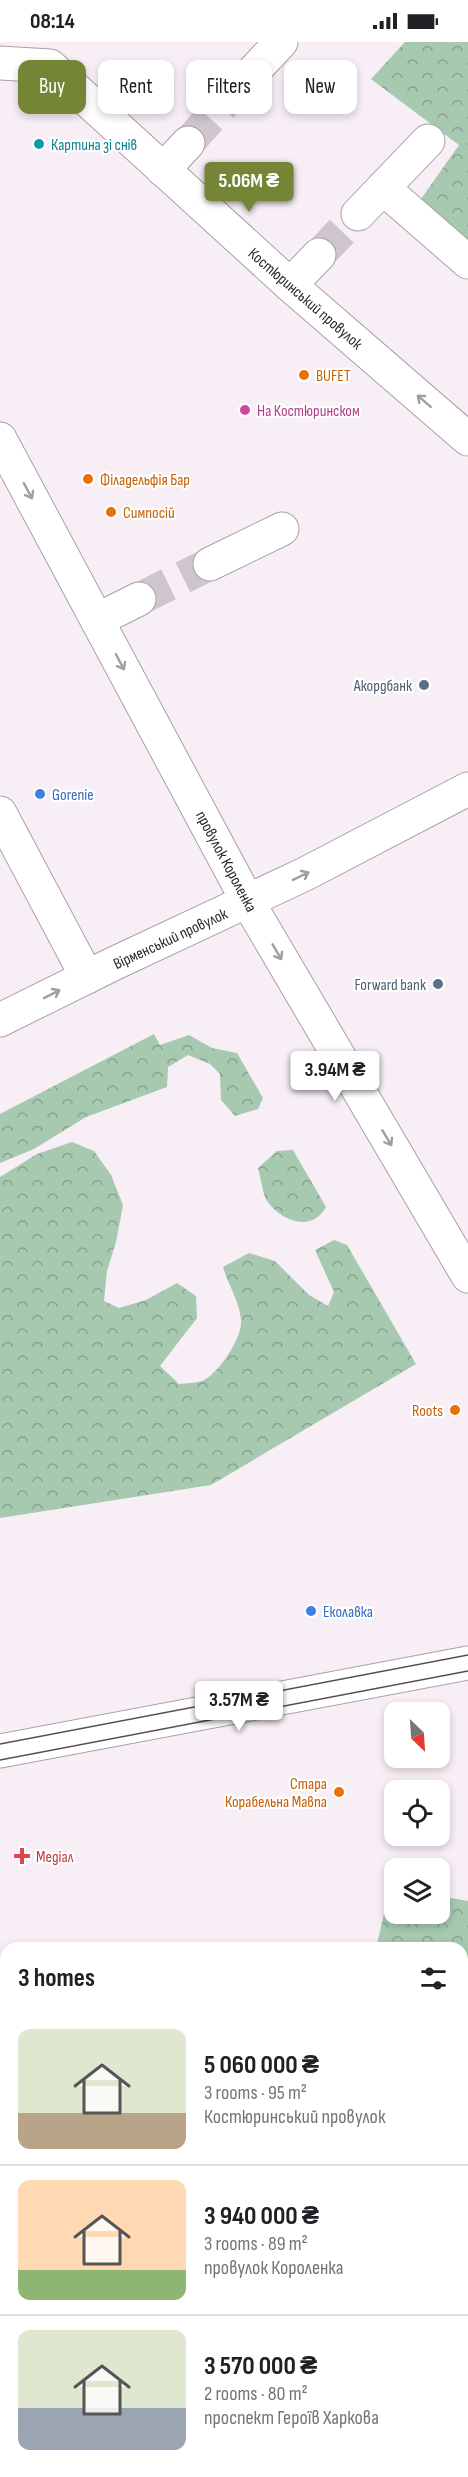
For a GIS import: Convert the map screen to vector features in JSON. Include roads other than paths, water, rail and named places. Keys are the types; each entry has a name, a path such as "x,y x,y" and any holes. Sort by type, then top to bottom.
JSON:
{"street":[{"path":"264,60 281,42"},
{"name":"Костюринський провулок","path":"0,63 50,66 290,285 468,439"},
{"path":"358,214 428,141"},
{"path":"163,170 188,143"},
{"path":"383,188 468,262"},
{"path":"290,285 319,255"},
{"name":"провулок Короленка","path":"0,439 248,902 466,1268"},
{"path":"210,564 282,529"},
{"path":"97,620 139,599"},
{"name":"Вірменський провулок","path":"0,1020 248,902 468,789"},
{"path":"0,813 87,977"},
{"path":"0,1751 468,1663"}],"tunnel":[{"path":"188,143 214,114"},
{"path":"319,255 358,214"},
{"path":"139,599 210,564"}],"tram line":[{"path":"0,1744 468,1655"},
{"path":"0,1760 468,1671"}],"place":[{"name":"Картина зі снів","path":"39,144"},
{"name":"BUFET","path":"304,375"},
{"name":"На Костюринском","path":"245,410"},
{"name":"Філадельфія Бар","path":"88,479"},
{"name":"Симпосій","path":"111,512"},
{"name":"Акордбанк","path":"424,685"},
{"name":"Gorenie","path":"40,794"},
{"name":"Forward bank","path":"438,984"},
{"name":"Roots","path":"455,1410"},
{"name":"Еколавка","path":"311,1611"},
{"name":"Стара Корабельна Мавпа","path":"339,1792"},
{"name":"Медіал","path":"22,1856"}]}
